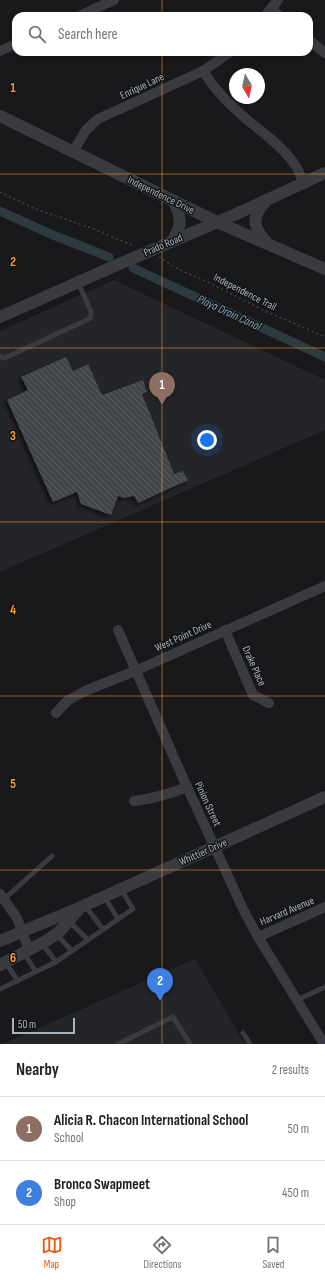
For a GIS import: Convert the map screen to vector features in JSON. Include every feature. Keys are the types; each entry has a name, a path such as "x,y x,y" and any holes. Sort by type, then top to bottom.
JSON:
{"street":[{"path":"88,12 114,0"},
{"path":"268,12 278,0"},
{"path":"313,43 325,53"},
{"path":"0,51 12,46"},
{"name":"Enrique Lane","path":"73,152 86,130 98,119 203,72 225,56"},
{"path":"203,72 218,92 234,108 280,147 298,169 303,182"},
{"name":"Independence Drive","path":"0,116 217,222 325,267"},
{"name":"Prado Road","path":"0,317 110,268 135,252 172,241 325,173"},
{"path":"268,244 259,233 256,227 256,222 260,208 269,198"},
{"path":"172,241 180,227 181,221 174,201"},
{"name":"West Point Drive","path":"56,714 67,701 85,691 135,671 325,586"},
{"name":"Pinion Street","path":"118,630 187,787 244,911 258,937 324,1044"},
{"name":"Drake Place","path":"225,630 253,695 269,703"},
{"path":"134,801 162,796 187,787"},
{"name":"Whittier Drive","path":"0,941 83,906 325,797"},
{"path":"2,896 17,918 27,952"},
{"name":"Whittier Drive","path":"3,963 27,952 56,934 83,906"},
{"name":"Harvard Avenue","path":"258,937 325,908"}],"lane":[{"path":"0,356 6,358 89,319 91,312 78,282"},
{"path":"2,896 52,856"},
{"path":"0,988 18,981 56,962 132,908 121,889"},
{"path":"104,896 118,919"},
{"path":"83,906 103,929"},
{"path":"69,920 88,940"},
{"path":"56,934 72,951"},
{"path":"42,943 56,962"},
{"path":"27,952 36,972"},
{"path":"3,963 18,981"},
{"path":"297,1000 325,987"},
{"path":"120,1044 173,1016 190,1044"},
{"path":"243,1033 250,1044"}],"path":[{"path":"0,192 33,208 91,228 135,252"},
{"name":"Independence Trail","path":"159,256 178,269 210,283 263,310 325,336"}],"shaded area":[{"path":"114,280 325,380 325,430 0,572 0,331"},
{"path":"195,959 245,1044 3,1044"}],"building":[{"path":"66,357 73,371 88,364 102,395 143,380 147,392 142,394 174,474 183,471 188,480 138,503 134,496 124,498 118,496 111,515 81,504 77,492 53,502 7,400 28,390 21,377"}],"waterway":[{"name":"Playa Drain Canal","path":"0,211 53,235 109,257"},
{"name":"Playa Drain Canal","path":"133,268 325,357"}],"place":[{"name":"Alicia R. Chacon International School","path":"162,405"},
{"name":"Bronco Swapmeet","path":"160,1001"}]}
